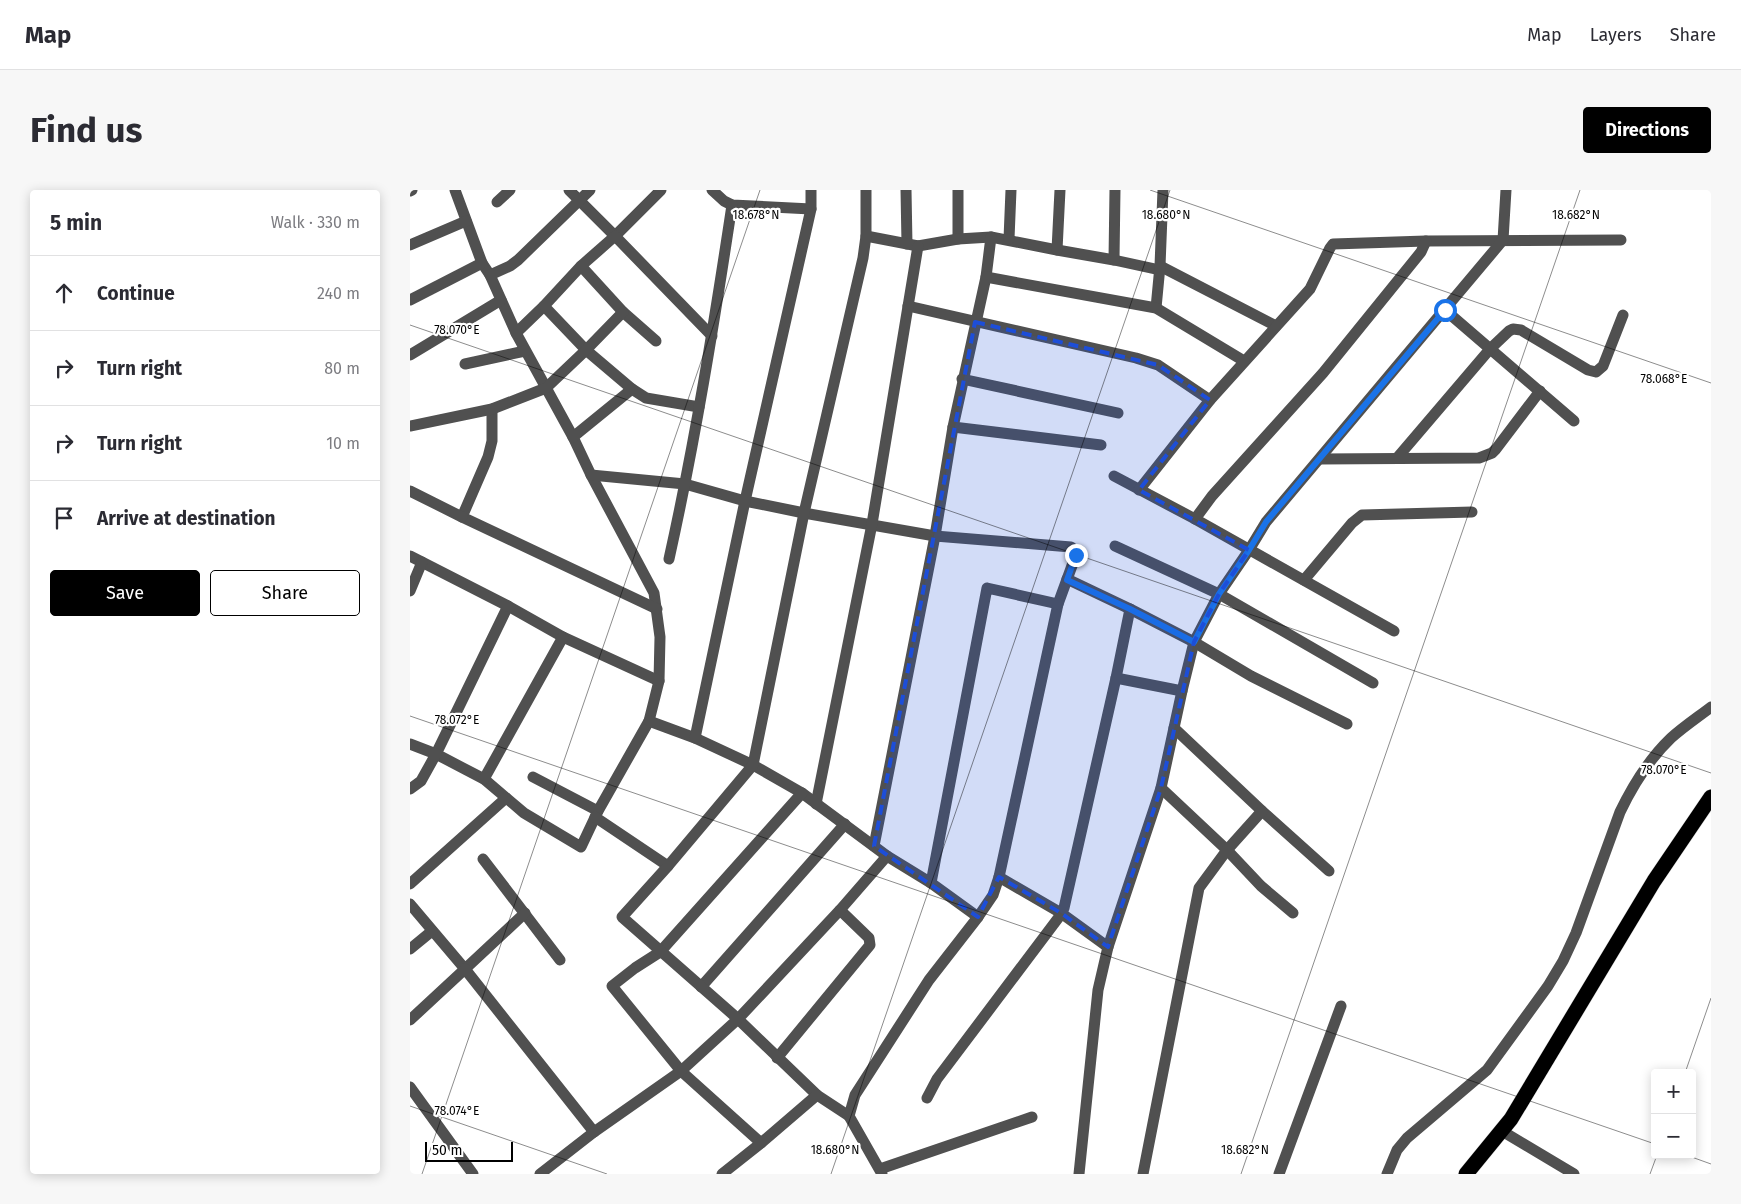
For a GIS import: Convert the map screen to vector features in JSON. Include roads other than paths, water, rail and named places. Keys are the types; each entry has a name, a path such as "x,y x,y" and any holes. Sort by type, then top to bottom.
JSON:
{"highway":[{"path":"1466,1174 1512,1120 1654,881 1711,797"}],"street":[{"path":"410,744 436,754 484,779 524,813 581,847 649,720 659,681 660,637 654,593 591,475 573,437 516,333 490,275 482,263 455,190"},
{"path":"497,202 510,190"},
{"path":"569,190 712,336"},
{"path":"490,275 500,272 514,263 590,190"},
{"path":"516,333 581,266 615,236 661,190"},
{"path":"712,190 724,201 732,205 810,209"},
{"path":"695,738 810,209 810,190"},
{"path":"866,190 866,236 862,258 804,514 753,765 668,866 622,917 738,1019 817,1095 849,1116 881,1171 1032,1117"},
{"path":"816,804 872,524 908,306 912,245 906,190"},
{"path":"958,190 958,239"},
{"path":"1008,239 1011,190"},
{"path":"1057,250 1060,190"},
{"path":"1114,260 1115,190"},
{"path":"1156,308 1160,268 1163,190"},
{"path":"1079,1174 1098,990 1108,946 1161,788 1194,642 1219,594 1266,522 1503,240 1506,190"},
{"path":"669,559 686,484 712,336 732,205"},
{"path":"410,245 466,221"},
{"path":"866,236 912,245 991,237 1160,268 1276,326"},
{"path":"874,846 935,536 962,379 986,277 991,237"},
{"path":"1139,490 1210,400 1310,289 1333,244 1426,241 1621,240"},
{"path":"1195,519 1212,496 1323,373 1420,252 1426,241"},
{"path":"410,300 482,263"},
{"path":"581,266 623,312 656,341"},
{"path":"986,277 1156,308 1244,361"},
{"path":"410,355 501,300"},
{"path":"544,306 586,350 632,389 646,398 699,407"},
{"path":"908,306 1136,358 1158,365 1210,400"},
{"path":"1445,310 1574,421"},
{"path":"410,426 492,409 546,388 623,312"},
{"path":"1397,458 1490,349 1510,331 1517,329 1588,370 1596,372 1603,366 1623,315"},
{"path":"465,364 525,350"},
{"path":"962,379 1118,413"},
{"path":"573,437 632,389"},
{"path":"1320,458 1479,458 1486,456 1496,449 1540,391"},
{"path":"462,517 488,457 492,441 492,409"},
{"path":"953,427 1101,445"},
{"path":"591,475 686,484 745,501 804,514 935,536 1071,547 1075,550 1076,555 1058,604 999,877 993,895 929,980 856,1095 849,1116"},
{"path":"1114,476 1195,519 1394,631"},
{"path":"410,491 657,609"},
{"path":"1304,580 1352,523 1362,515 1472,512"},
{"path":"1115,546 1219,594 1373,683"},
{"path":"410,556 508,606 563,637 659,681"},
{"path":"410,591 422,562"},
{"path":"1067,580 1130,609 1194,642 1251,676 1347,724"},
{"path":"931,884 987,588 1058,604"},
{"path":"410,789 421,781 436,754 508,606"},
{"path":"927,1098 937,1079 1062,913 1130,609"},
{"path":"484,779 563,637"},
{"path":"1116,678 1182,691"},
{"path":"1387,1174 1397,1150 1407,1138 1491,1066 1548,986 1563,961 1576,933 1620,812 1629,795 1649,763 1672,738 1711,707"},
{"path":"649,720 695,738 753,765 802,793 887,856 978,917"},
{"path":"1174,728 1329,871"},
{"path":"533,777 597,814 668,866"},
{"path":"1161,788 1227,850 1261,886 1293,913"},
{"path":"761,1143 681,1070 612,986 660,952 802,793"},
{"path":"410,884 506,798"},
{"path":"1143,1174 1196,896 1201,883 1262,811"},
{"path":"700,987 845,824"},
{"path":"540,1174 594,1132 681,1070 738,1019 840,910 887,856"},
{"path":"483,859 560,960"},
{"path":"999,877 1062,913 1108,946"},
{"path":"410,904 465,969 594,1132"},
{"path":"778,1058 870,945 869,938 840,910"},
{"path":"410,1020 524,913"},
{"path":"410,949 432,931"},
{"path":"1279,1174 1341,1006"},
{"path":"410,1087 473,1174"},
{"path":"722,1174 817,1095"},
{"path":"1502,1131 1574,1174"}]}
